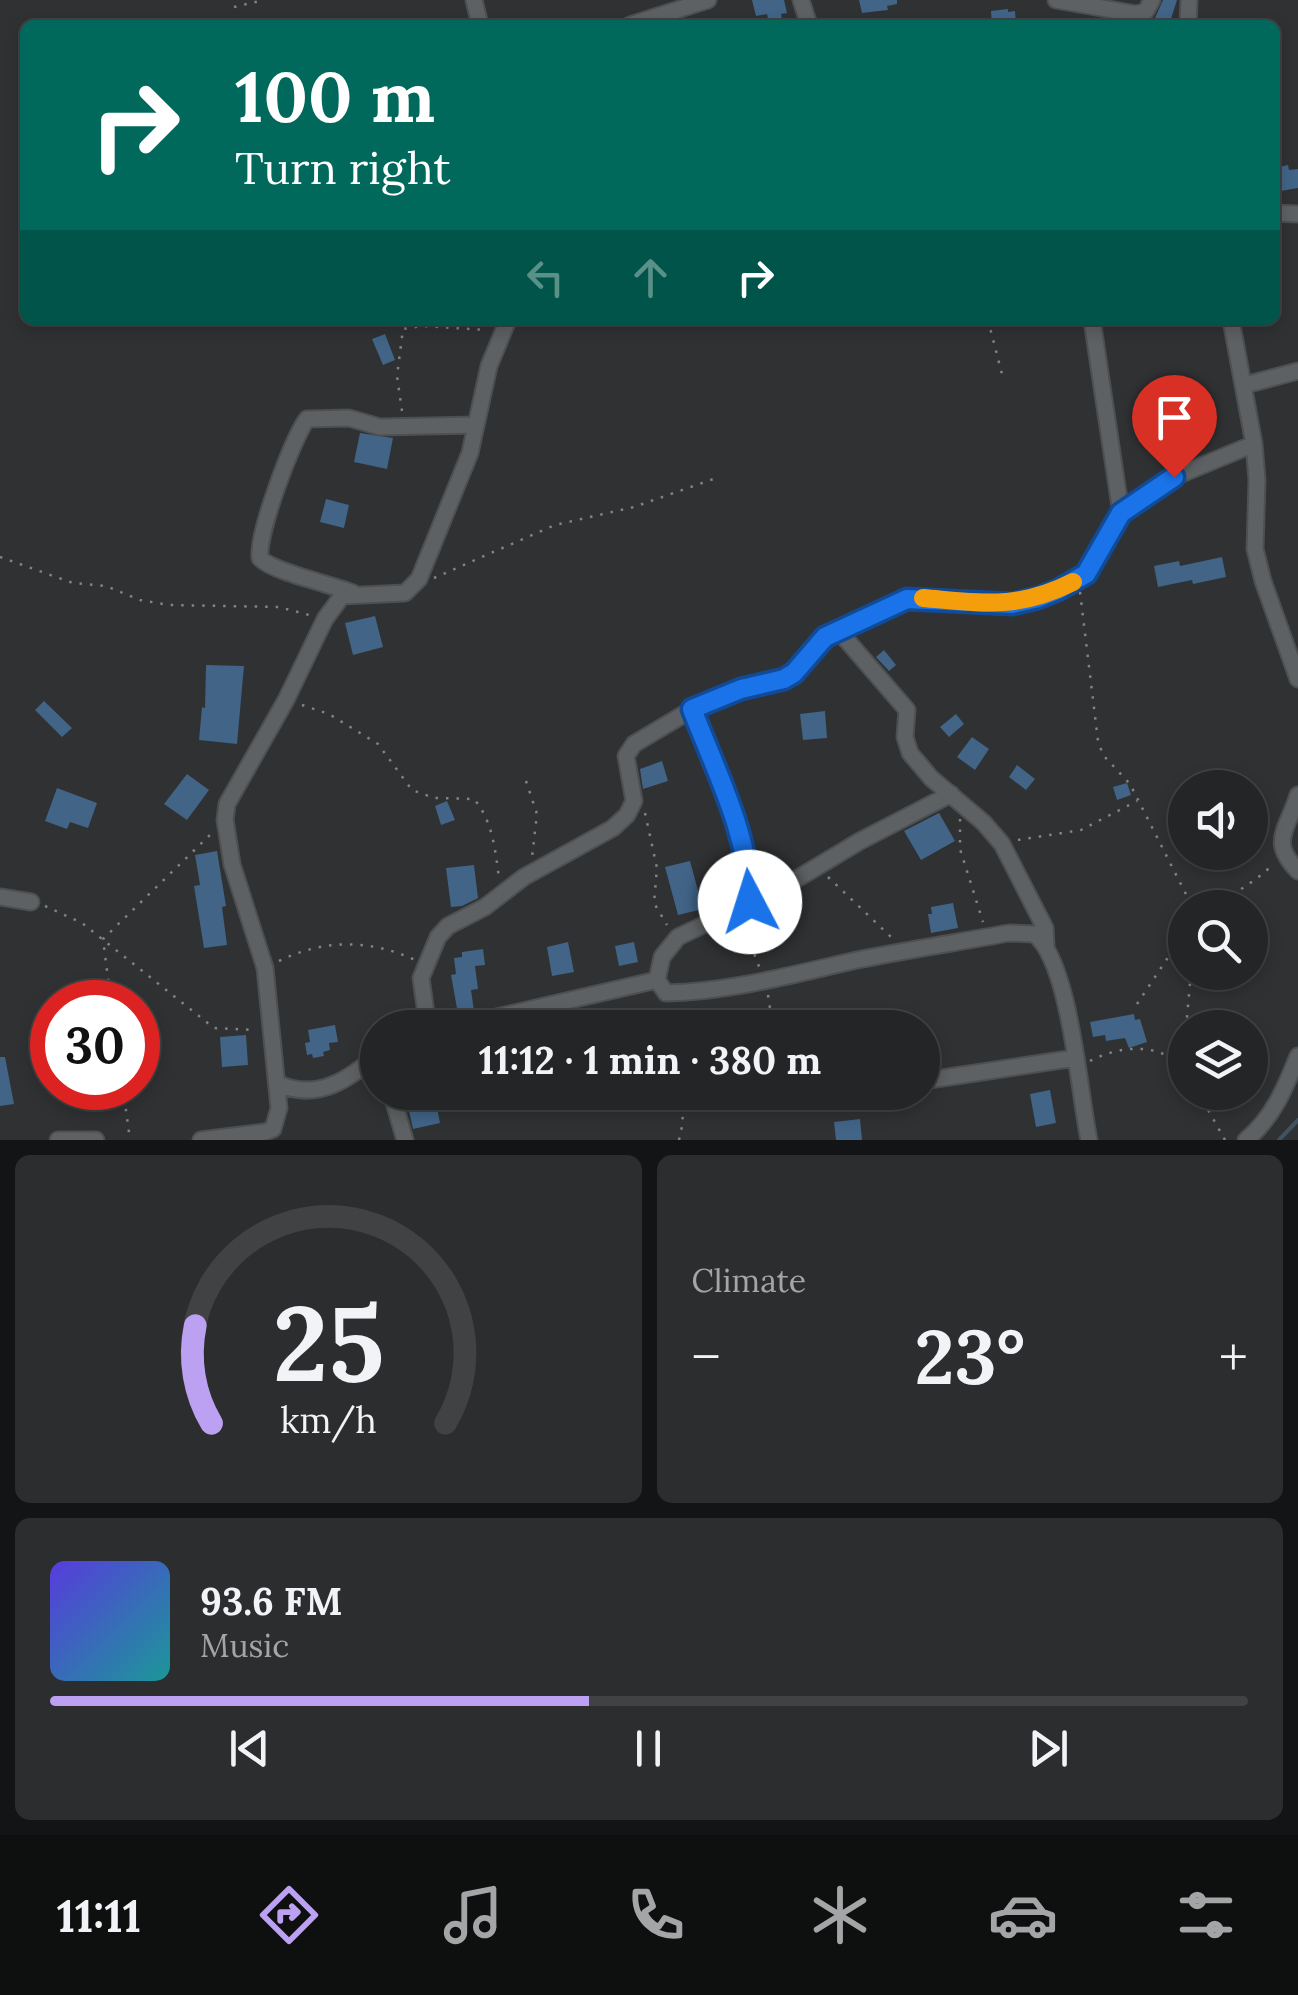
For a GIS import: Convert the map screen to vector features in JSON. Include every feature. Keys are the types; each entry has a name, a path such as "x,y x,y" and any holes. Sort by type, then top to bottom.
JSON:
{"street":[{"path":"646,20 708,0"},
{"path":"1056,0 1136,14 1146,11 1152,0"},
{"path":"201,1140 273,1128 279,1108 264,968 232,864 225,820 233,793 342,596 405,593 415,586 470,453 489,366 507,325"},
{"path":"1093,325 1121,513"},
{"path":"1232,325 1254,444 1254,549 1262,582 1298,679"},
{"path":"1245,386 1298,370"},
{"path":"353,593 265,564 260,558 258,545 298,431 307,419 349,418 380,427 476,426"},
{"path":"425,1010 420,978 438,937 448,926 485,908 524,877 620,823 632,808 635,794 628,751 692,709 741,689 784,679 825,637 907,599 1012,604 1038,598 1078,580 1096,561 1121,513 1174,477 1254,444"},
{"path":"838,630 903,704 908,716 906,737 910,753 931,778 1002,844 1046,928 1046,945"},
{"path":"692,709 742,836 750,868 743,906"},
{"path":"1298,795 1281,845 1282,854 1298,871"},
{"path":"661,986 662,957 678,937 956,798"},
{"path":"0,898 31,902"},
{"path":"540,1010 661,986 764,981 984,938 1021,932 1034,934 1051,953 1070,1023 1089,1140"},
{"path":"1246,1140 1260,1129 1284,1093 1298,1056"},
{"path":"940,1078 1075,1058"},
{"path":"278,1084 299,1092 321,1089 360,1069"},
{"path":"397,1110 405,1140"},
{"path":"58,1140 96,1140"}],"path":[{"path":"234,6 264,0"},
{"path":"404,427 397,388 404,329 422,326 488,330 500,325"},
{"path":"989,325 1003,378"},
{"path":"415,586 555,525 634,508 719,477"},
{"path":"0,557 73,583 106,586 140,600 169,605 279,607 326,620"},
{"path":"1078,580 1098,741 1103,755 1130,784 1184,890"},
{"path":"286,700 356,728 378,744 412,790 434,798 474,799 494,838 502,894"},
{"path":"524,877 537,832 526,781"},
{"path":"635,794 642,804 658,868 654,902 659,915 678,937"},
{"path":"956,798 960,849 982,911 984,938"},
{"path":"1002,844 1081,830 1139,800"},
{"path":"103,939 225,820"},
{"path":"1242,890 1282,854"},
{"path":"816,866 906,953"},
{"path":"31,902 58,910 103,939 214,1028 273,1030"},
{"path":"743,906 770,1010"},
{"path":"103,939 108,980"},
{"path":"264,968 300,951 338,943 378,946 425,964"},
{"path":"1137,1004 1168,958"},
{"path":"661,986 664,1010"},
{"path":"1078,1078 1086,1064 1106,1055 1151,1048 1168,1056"},
{"path":"125,1110 130,1140"},
{"path":"679,1140 682,1110"},
{"path":"1208,1110 1225,1140"}],"building":[{"path":"752,0 784,0 787,13 781,14 782,20 768,20 767,14 756,16"},
{"path":"859,0 897,0 897,4 887,6 888,10 862,13"},
{"path":"1163,0 1177,0 1171,20 1150,20 1155,18"},
{"path":"991,11 1015,11 1016,20 992,20"},
{"path":"1280,167 1298,169 1298,188 1280,191"},
{"path":"385,334 395,360 383,365 372,339"},
{"path":"1198,407 1204,437 1180,446 1170,421"},
{"path":"360,433 393,438 387,469 354,462"},
{"path":"326,499 349,505 344,528 320,522"},
{"path":"1222,557 1226,577 1158,587 1154,566 1179,561 1180,566"},
{"path":"375,616 383,647 353,655 345,623"},
{"path":"884,650 896,665 889,671 876,657"},
{"path":"206,665 244,666 237,744 199,740 202,707 205,708"},
{"path":"44,701 72,728 62,737 35,710"},
{"path":"825,711 827,738 803,740 800,714"},
{"path":"956,714 964,724 949,737 940,727"},
{"path":"972,737 989,749 975,770 957,757"},
{"path":"662,761 668,781 643,789 640,769"},
{"path":"1017,765 1035,779 1026,790 1009,777"},
{"path":"187,774 209,790 187,820 164,804"},
{"path":"1127,783 1131,795 1117,800 1113,787"},
{"path":"57,788 97,803 88,828 70,822 67,829 45,821"},
{"path":"447,801 455,820 441,825 435,806"},
{"path":"939,813 955,841 921,860 904,831"},
{"path":"217,851 226,906 222,907 227,945 204,948 194,886 200,885 195,855"},
{"path":"690,861 703,909 678,915 665,867"},
{"path":"474,865 478,898 451,907 446,868"},
{"path":"953,903 958,928 931,933 931,907"},
{"path":"568,942 574,972 552,976 547,947"},
{"path":"634,942 638,962 619,966 615,946"},
{"path":"483,949 485,965 475,966 478,989 471,990 474,1010 457,1010 451,975 456,974 454,958 462,957 462,952"},
{"path":"1134,1014 1135,1020 1140,1019 1147,1042 1129,1048 1125,1038 1106,1041 1105,1035 1093,1037 1090,1022"},
{"path":"335,1025 338,1042 329,1043 330,1050 323,1052 324,1056 307,1055 308,1030"},
{"path":"246,1035 248,1065 222,1067 220,1037"},
{"path":"0,1057 5,1057 14,1104 0,1106"},
{"path":"1050,1090 1056,1123 1036,1127 1030,1094"},
{"path":"409,1110 437,1110 440,1123 413,1129"},
{"path":"860,1119 862,1140 836,1140 834,1122"}],"waterway":[{"path":"1279,1140 1298,1120"}],"slow traffic":[{"path":"923,598 1012,604 1038,598 1073,582"}],"route":[{"path":"750,902 750,868 742,836 692,709 741,689 784,679 825,637 907,599 1012,604 1058,590 1086,574 1121,513 1174,477"}]}
